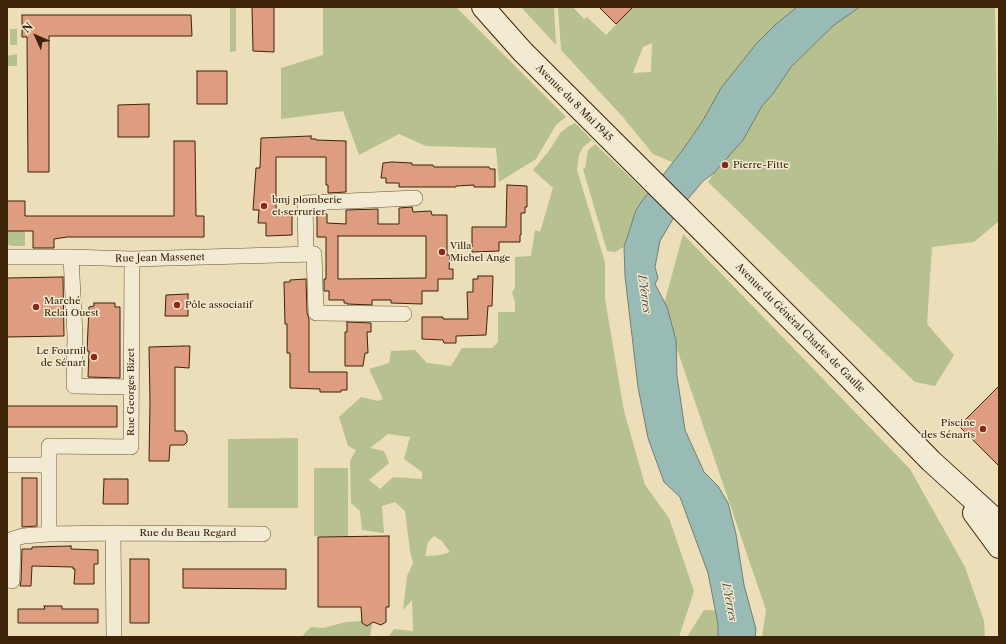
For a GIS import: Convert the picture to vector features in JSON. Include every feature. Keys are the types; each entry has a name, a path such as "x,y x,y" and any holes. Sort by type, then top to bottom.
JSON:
{"main road":[{"name":"Avenue du 8 Mai 1945","path":"483,7 522,51 631,161 668,196"},
{"name":"Avenue du Général Charles de Gaulle","path":"668,196 931,461 999,524"},
{"name":"Avenue du Général Charles de Gaulle","path":"931,461 999,547"}],"street":[{"path":"404,314 316,313 305,203 415,198"},
{"name":"Rue Jean Massenet","path":"7,257 71,257 132,260 310,254"},
{"path":"71,257 75,336 74,386 131,387"},
{"name":"Rue Georges Bizet","path":"49,465 49,446 131,447 132,260"},
{"path":"7,465 49,465 49,534"},
{"path":"113,533 114,637"},
{"name":"Rue du Beau Regard","path":"12,581 13,540 22,536 113,533 263,534"}],"green space":[{"path":"230,7 236,7 236,51 230,52"},
{"path":"323,7 456,7 566,117 556,125 536,159 499,182 496,148 426,146 399,134 359,155 343,111 281,119 281,68 323,55"},
{"path":"521,7 554,7 556,45"},
{"path":"558,7 573,7 584,19 587,17 606,35 633,7 811,7 679,165 653,154 622,116 561,50","holes":["652,43 651,72 633,73 643,47"]},
{"path":"844,7 995,7 999,221 974,242 932,247 927,324 954,355 935,386 915,382 708,182 740,133 797,53"},
{"path":"10,29 17,29 17,45 10,45"},
{"path":"17,54 17,66 7,66 7,56"},
{"path":"575,123 592,140 583,147 579,155 577,170 605,262 605,299 624,411 645,485 669,518 694,591 679,637 388,637 394,629 413,631 412,600 403,610 407,576 413,563 405,511 395,502 382,506 384,533 362,530 360,511 351,503 350,461 356,450 348,446 339,417 361,397 378,401 383,399 369,369 389,363 391,351 415,350 427,363 451,366 462,348 492,348 498,342 498,312 515,312 515,302 512,292 515,288 515,257 531,256 535,230 540,232 553,188 533,170 548,152 561,132","holes":["388,434 410,437 404,459 422,472 422,479 393,477 380,489 369,480 389,463 384,451 370,448","434,536 442,541 450,552 440,555 425,556 428,542"]},
{"path":"595,144 648,194 636,210 624,247 615,252 607,251 583,169 585,168 588,150"},
{"path":"7,231 25,231 25,246 12,246 7,244"},
{"path":"683,234 910,469 965,567 984,621 985,637 762,637 766,610 663,308"},
{"path":"298,438 298,508 228,508 228,439"},
{"path":"314,468 348,468 348,536 314,536"},
{"path":"704,610 723,611 722,637 687,637"},
{"path":"373,620 370,637 304,637 303,635 311,627 323,628 346,622"}],"water":[{"name":"L'Yerres","path":"797,7 860,7 834,25 791,67 772,95 762,106 743,140 714,173 703,181 677,212 660,241 655,267 658,278 655,284 667,307 676,340 677,376 685,430 704,472 718,486 728,503 736,534 744,585 756,629 755,637 718,637 718,624 708,573 680,497 664,482 648,438 638,387 625,276 624,247 636,210 682,151 702,122 721,88 756,44 775,25"}],"building":[{"path":"252,7 274,7 274,52 253,51"},
{"path":"599,7 633,7 616,24"},
{"path":"22,15 191,15 192,36 49,36 49,172 28,172 27,37 22,37"},
{"path":"197,71 227,71 227,104 197,104"},
{"path":"149,104 149,137 118,137 118,105"},
{"path":"311,136 311,139 316,140 346,141 346,192 328,193 328,185 326,185 326,157 276,157 276,212 292,212 292,235 266,236 266,223 258,223 259,210 253,210 256,168 260,168 261,138"},
{"path":"174,141 195,141 196,216 204,216 204,237 67,237 54,239 54,248 33,248 33,231 7,231 7,201 25,201 25,216 174,216"},
{"path":"383,163 412,163 412,165 433,165 434,167 489,167 490,169 495,169 495,187 474,187 474,185 456,187 399,187 399,183 386,183 386,178 381,178"},
{"path":"507,185 527,186 527,207 525,207 525,213 521,213 520,242 499,242 499,251 472,252 472,227 506,227"},
{"path":"412,207 413,212 431,211 432,215 447,215 447,255 450,255 449,269 453,269 453,279 438,279 438,291 422,291 422,304 391,303 391,300 372,300 372,305 347,304 344,303 344,300 329,300 329,291 324,291 324,279 326,279 326,237 317,237 317,214 327,214 327,223 346,224 346,210 378,209 378,224 399,224 399,208","holes":["338,236 426,236 426,278 338,279"]},
{"path":"478,276 493,276 492,306 488,306 486,335 456,336 456,343 444,343 443,340 422,339 422,317 468,319 467,292 473,292 473,279 478,279"},
{"name":"Marché Relai Ouest","path":"63,277 64,336 7,337 7,278"},
{"path":"306,279 307,313 309,319 309,372 347,372 347,390 341,390 341,392 320,392 320,389 290,388 290,353 287,353 287,324 285,324 284,282"},
{"name":"Pôle associatif","path":"188,294 188,316 165,316 166,295"},
{"path":"94,303 115,303 115,307 120,307 120,378 88,377 89,351 87,351 89,307 94,306"},
{"path":"347,322 371,323 371,332 367,332 368,353 365,353 363,366 345,366 345,332 347,332"},
{"path":"190,346 189,368 175,367 175,431 184,431 187,435 187,442 184,445 170,445 169,461 149,461 149,347"},
{"name":"Piscine des Sénarts","path":"999,386 999,466 959,426"},
{"path":"7,406 117,406 117,427 7,427"},
{"path":"22,478 37,478 37,526 22,527"},
{"path":"104,479 128,479 128,504 103,504"},
{"path":"389,536 389,607 386,607 386,622 381,625 373,622 367,626 362,623 361,607 318,607 318,537"},
{"path":"71,546 71,549 98,550 98,564 94,564 94,584 74,584 75,569 73,569 73,567 32,566 31,586 20,586 22,549 32,549 32,547"},
{"path":"130,559 149,559 149,623 130,623"},
{"path":"183,569 286,569 286,589 183,588"},
{"path":"44,606 62,606 62,609 98,609 98,623 18,623 18,609 45,609"}],"place":[{"name":"Pierre-Fitte","path":"725,165"},
{"name":"bmj plomberie et serrurier","path":"264,206"},
{"name":"Villa Michel Ange","path":"442,252"},
{"name":"Pôle associatif","path":"177,305"},
{"name":"Marché Relai Ouest","path":"36,307"},
{"name":"Le Fournil de Sénart","path":"94,357"},
{"name":"Piscine des Sénarts","path":"983,429"}]}
